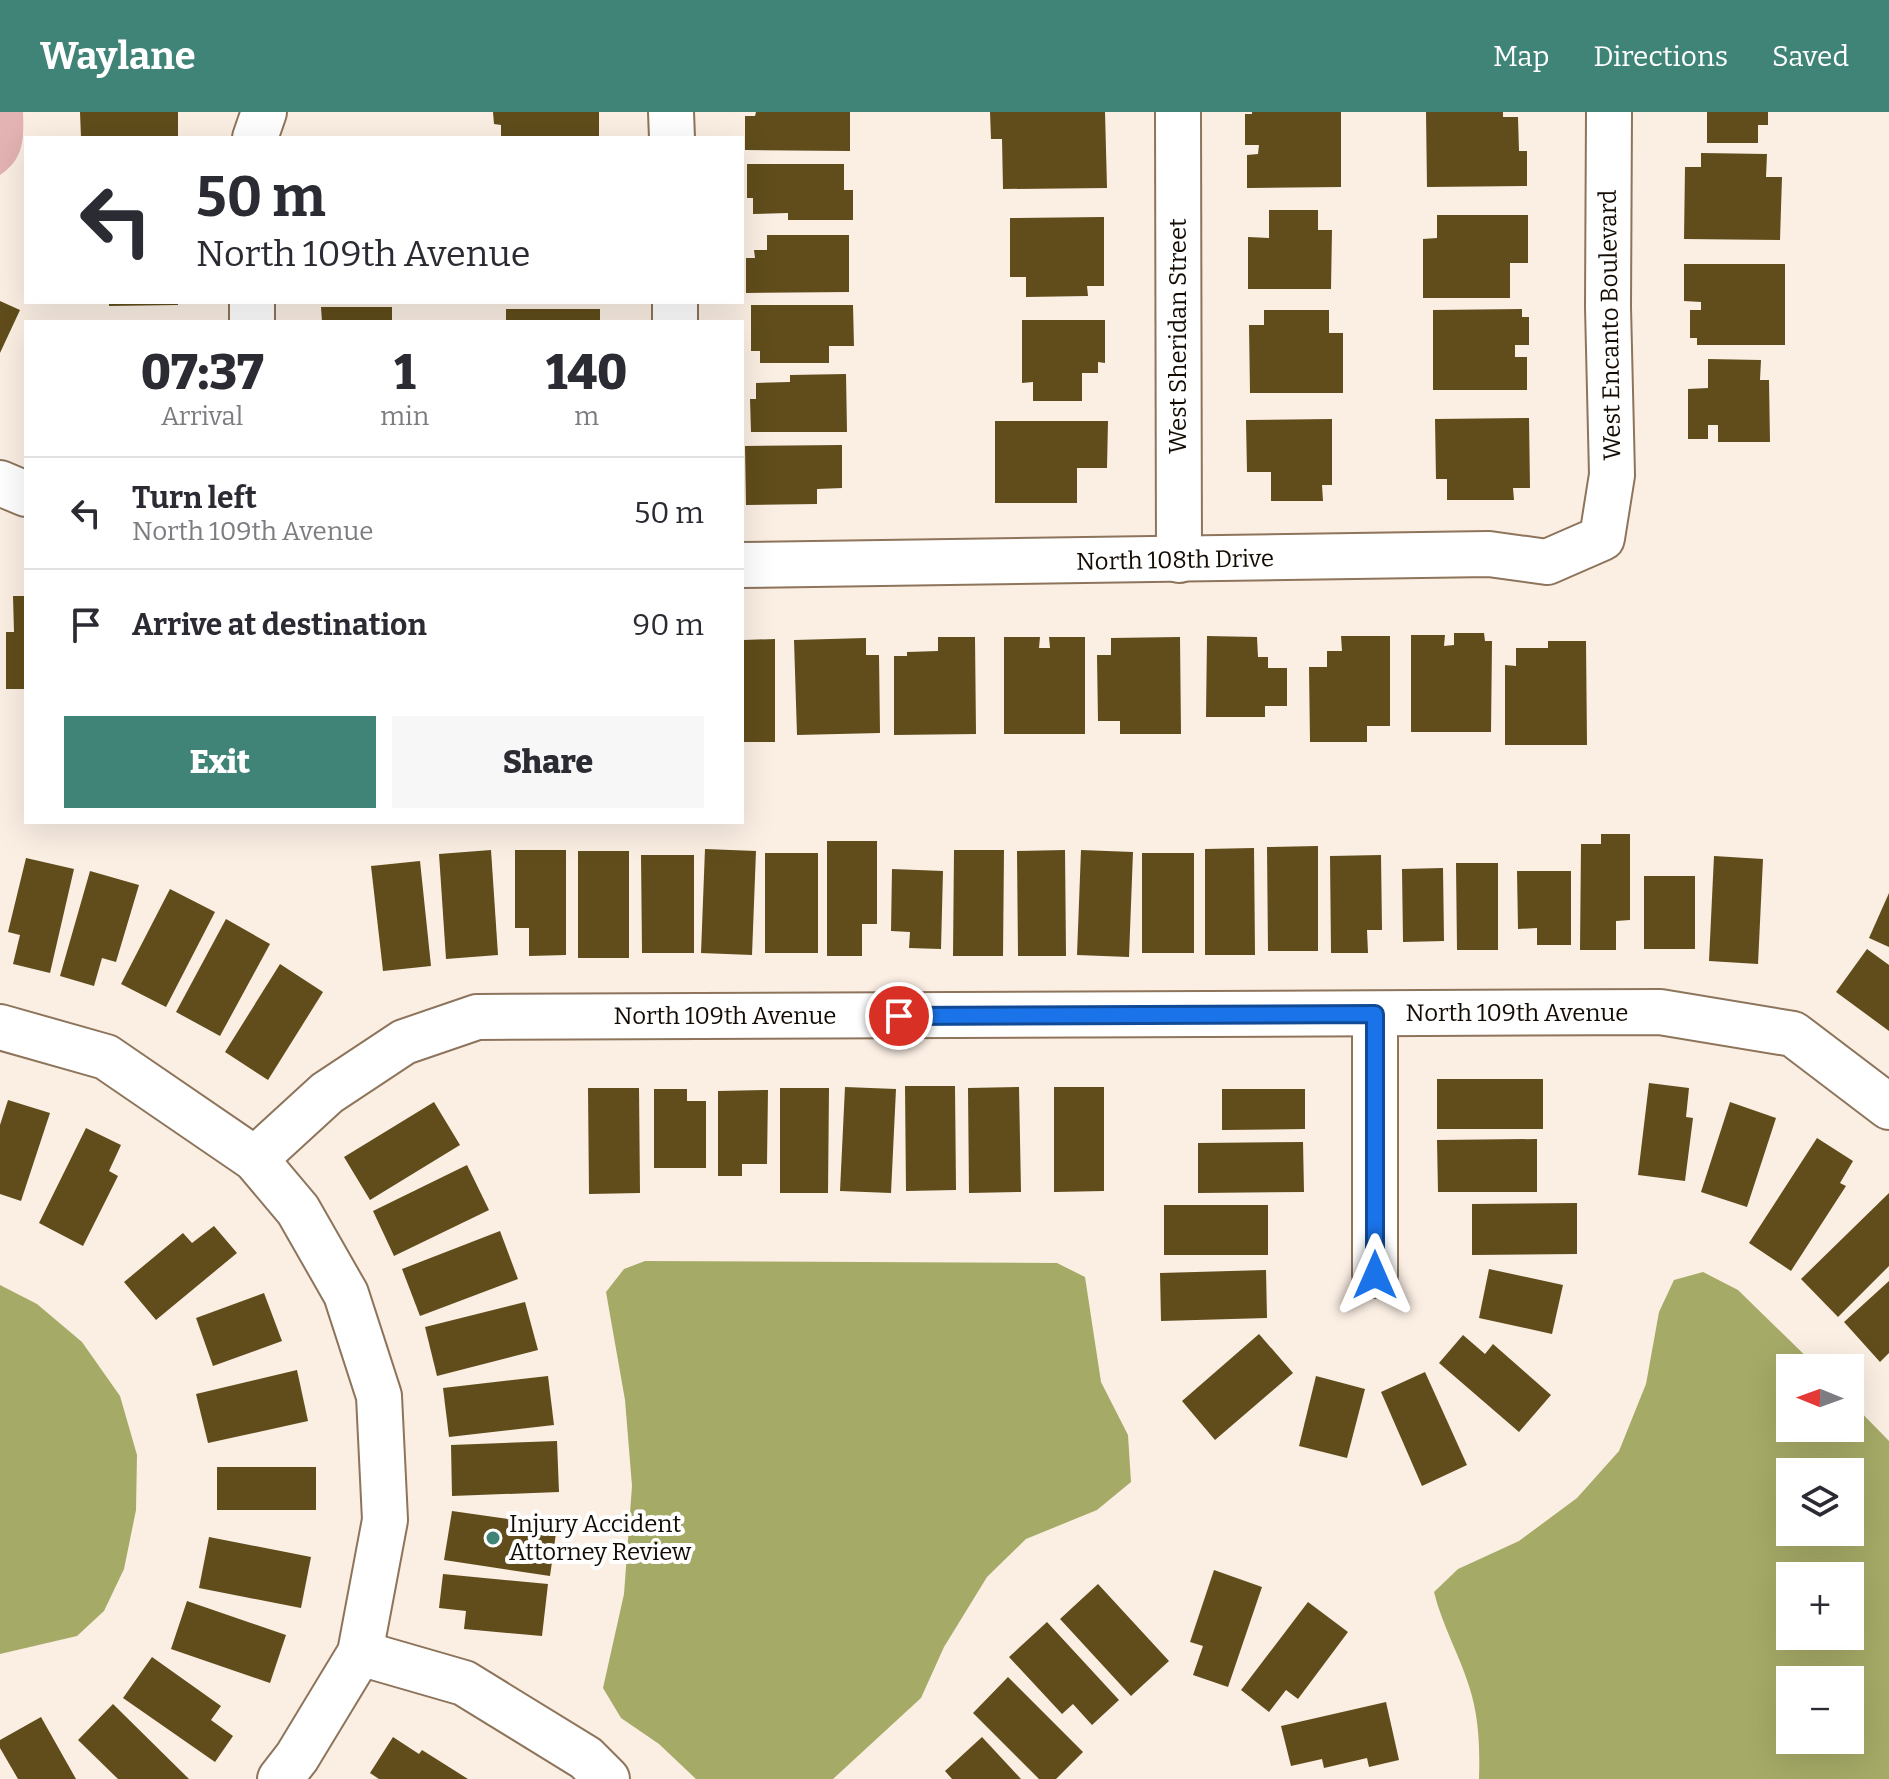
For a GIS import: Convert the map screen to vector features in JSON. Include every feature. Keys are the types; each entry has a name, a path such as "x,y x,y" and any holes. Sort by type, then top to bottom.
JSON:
{"street":[{"path":"256,136 264,112"},
{"path":"671,112 672,136"},
{"name":"West Sheridan Street","path":"1178,112 1179,560"},
{"name":"West Encanto Boulevard","path":"1602,538 1612,475 1608,307 1609,112"},
{"path":"0,483 24,493"},
{"name":"North 108th Drive","path":"744,565 1489,554 1547,562 1602,538"},
{"name":"North 109th Avenue","path":"255,1159 327,1093 404,1042 477,1017 1660,1012 1793,1034 1889,1107"},
{"path":"1375,1014 1375,1275"},
{"path":"0,1027 106,1057 255,1159 298,1210 346,1294 379,1396 385,1520 360,1653 297,1757 280,1779"},
{"path":"360,1653 464,1683 586,1758 607,1779"}],"shaded area":[{"path":"0,112 23,112 23,122 18,155 0,175"},
{"path":"645,1261 1057,1263 1085,1277 1101,1382 1128,1435 1131,1482 1097,1510 1026,1539 987,1577 944,1647 921,1698 833,1779 696,1779 659,1744 621,1718 603,1688 624,1594 632,1486 625,1400 606,1292 624,1269"},
{"path":"1703,1272 1738,1290 1804,1354 1776,1354 1776,1442 1864,1442 1864,1415 1889,1441 1889,1779 1479,1779 1475,1709 1434,1592 1458,1569 1519,1541 1577,1498 1619,1451 1646,1384 1659,1312 1674,1280"},
{"path":"0,1285 37,1304 82,1342 120,1396 137,1455 136,1510 124,1569 104,1611 77,1636 0,1654"}],"building":[{"path":"80,112 178,112 178,136 81,136"},
{"path":"493,112 599,112 599,136 501,136 501,125 494,124"},
{"path":"756,112 850,112 850,151 745,150 745,116 755,116"},
{"path":"990,112 1105,112 1107,188 1003,189 1002,139 991,139"},
{"path":"1341,112 1341,187 1247,188 1247,155 1258,154 1259,145 1245,145 1245,114"},
{"path":"1426,112 1503,112 1503,117 1518,117 1519,151 1527,151 1527,186 1427,187"},
{"path":"1707,112 1768,112 1768,125 1758,125 1758,143 1707,143"},
{"path":"1701,153 1767,154 1766,177 1782,177 1780,240 1684,239 1685,167 1701,167"},
{"path":"747,164 844,164 844,190 853,190 853,220 788,220 788,213 753,214 753,198 747,198"},
{"path":"1269,210 1318,210 1318,230 1332,230 1331,289 1248,289 1248,237 1269,238"},
{"path":"1437,215 1528,215 1528,263 1510,263 1510,298 1423,298 1423,239 1437,238"},
{"path":"1104,217 1104,286 1087,286 1088,296 1026,297 1026,277 1010,277 1010,218"},
{"path":"767,235 849,235 849,292 746,293 746,258 755,258 754,250 767,250"},
{"path":"1684,264 1785,264 1785,345 1697,345 1697,338 1690,338 1690,310 1701,310 1701,302 1684,301"},
{"path":"0,301 20,310 0,353"},
{"path":"109,304 178,304 178,305"},
{"path":"751,305 853,305 854,346 829,346 829,363 760,363 760,351 751,351"},
{"path":"321,307 392,307 392,320 322,320"},
{"path":"506,309 600,309 600,320 506,320"},
{"path":"1522,309 1522,317 1529,317 1529,345 1515,345 1515,357 1527,357 1527,390 1433,390 1433,310"},
{"path":"1264,310 1329,310 1329,333 1343,333 1343,393 1250,393 1249,325 1264,325"},
{"path":"1022,320 1105,320 1105,363 1098,362 1098,373 1082,373 1082,401 1033,401 1033,382 1022,383"},
{"path":"1708,359 1761,360 1760,380 1769,380 1770,442 1718,442 1718,425 1708,425 1708,439 1688,439 1688,389 1708,388"},
{"path":"846,374 847,432 751,432 750,399 756,399 756,383 790,382 790,375"},
{"path":"1529,418 1530,488 1513,488 1514,500 1447,500 1447,479 1436,479 1435,419"},
{"path":"1332,419 1332,485 1322,485 1323,501 1271,501 1271,472 1247,472 1246,420"},
{"path":"995,421 1108,421 1107,468 1077,468 1077,503 995,503"},
{"path":"842,445 842,488 817,489 817,504 746,505 745,446"},
{"path":"13,596 24,596 24,689 6,689 6,632 14,632"},
{"path":"1454,633 1484,633 1485,641 1492,641 1491,732 1411,732 1411,635 1445,635 1444,646 1454,645"},
{"path":"1207,636 1257,637 1258,657 1268,657 1268,668 1287,668 1287,706 1265,706 1265,717 1206,717"},
{"path":"1341,636 1390,636 1390,726 1367,726 1367,742 1310,742 1309,667 1327,667 1327,651 1342,651"},
{"path":"938,637 975,637 976,734 894,735 894,656 907,656 907,652 938,651"},
{"path":"1004,637 1040,637 1039,648 1050,648 1049,637 1085,637 1085,734 1004,734"},
{"path":"1180,637 1181,734 1120,734 1120,721 1098,721 1097,655 1111,655 1111,638"},
{"path":"866,638 866,655 879,655 880,733 797,735 794,640"},
{"path":"775,639 775,742 744,742 744,640"},
{"path":"1548,641 1586,641 1587,745 1505,745 1505,665 1516,666 1516,648 1548,648"},
{"path":"1601,834 1630,834 1630,920 1616,921 1616,950 1580,950 1581,844 1601,844"},
{"path":"827,841 877,841 877,924 862,924 862,956 827,956"},
{"path":"1318,846 1318,951 1268,951 1267,847"},
{"path":"1254,848 1255,955 1205,955 1205,849"},
{"path":"705,849 756,851 752,955 701,953"},
{"path":"491,850 498,955 446,959 439,854"},
{"path":"515,850 566,850 566,955 529,956 529,928 515,928"},
{"path":"954,850 1004,850 1003,956 953,956"},
{"path":"1065,850 1066,956 1018,956 1017,851"},
{"path":"1081,850 1133,852 1129,957 1077,955"},
{"path":"578,851 629,851 629,958 578,958"},
{"path":"765,853 818,853 818,953 765,953"},
{"path":"1142,853 1194,853 1194,953 1142,953"},
{"path":"641,855 694,855 694,953 642,953"},
{"path":"1381,855 1382,930 1367,930 1368,953 1331,953 1330,856"},
{"path":"1714,856 1763,859 1758,964 1709,961"},
{"path":"26,858 74,869 50,973 13,964 20,935 8,932"},
{"path":"420,861 431,966 383,971 371,866"},
{"path":"1456,863 1498,863 1498,950 1457,950"},
{"path":"1443,868 1444,941 1403,942 1402,869"},
{"path":"892,869 943,871 941,949 909,948 910,932 891,931"},
{"path":"90,871 139,885 116,962 102,958 94,986 60,976"},
{"path":"1517,871 1571,871 1571,945 1537,945 1537,928 1518,929"},
{"path":"1644,876 1695,876 1695,949 1644,949"},
{"path":"170,889 215,912 166,1007 121,984"},
{"path":"1889,893 1889,947 1869,938"},
{"path":"226,919 270,944 220,1036 176,1012"},
{"path":"1867,949 1889,965 1889,1031 1836,992"},
{"path":"280,964 323,992 268,1080 225,1052"},
{"path":"1437,1079 1543,1079 1543,1129 1437,1129"},
{"path":"1649,1083 1689,1088 1686,1117 1693,1118 1685,1181 1638,1175"},
{"path":"905,1086 955,1086 956,1190 906,1191"},
{"path":"845,1087 896,1089 891,1193 840,1191"},
{"path":"1019,1087 1021,1192 969,1193 968,1088"},
{"path":"1054,1087 1104,1087 1104,1191 1054,1192"},
{"path":"588,1088 639,1088 640,1193 589,1194"},
{"path":"780,1088 829,1088 828,1193 780,1193"},
{"path":"654,1089 687,1089 687,1101 706,1101 706,1168 654,1168"},
{"path":"1222,1089 1305,1089 1305,1129 1222,1130"},
{"path":"768,1090 767,1164 742,1164 742,1176 718,1176 718,1091"},
{"path":"8,1100 50,1113 21,1201 0,1194 0,1125"},
{"path":"434,1102 460,1145 370,1200 344,1157"},
{"path":"1730,1102 1776,1118 1747,1207 1701,1192"},
{"path":"86,1128 121,1145 109,1171 118,1176 83,1246 39,1223"},
{"path":"1817,1138 1853,1161 1840,1183 1846,1186 1791,1271 1749,1243"},
{"path":"1537,1139 1537,1192 1438,1192 1437,1140"},
{"path":"1303,1142 1304,1192 1198,1193 1198,1143"},
{"path":"467,1165 489,1210 394,1256 373,1211"},
{"path":"1889,1193 1889,1266 1838,1317 1801,1279"},
{"path":"1577,1203 1577,1254 1472,1255 1472,1204"},
{"path":"1164,1205 1268,1205 1268,1255 1164,1255"},
{"path":"214,1226 237,1253 156,1320 124,1282 183,1233 192,1243"},
{"path":"500,1231 518,1279 420,1316 402,1269"},
{"path":"1489,1269 1563,1285 1552,1334 1479,1318"},
{"path":"1266,1270 1267,1318 1161,1321 1160,1273"},
{"path":"1889,1281 1889,1353 1880,1362 1844,1322"},
{"path":"264,1293 282,1341 213,1366 196,1318"},
{"path":"525,1302 538,1350 437,1376 425,1327"},
{"path":"1259,1334 1293,1373 1215,1440 1182,1401"},
{"path":"1463,1335 1485,1354 1493,1344 1551,1395 1519,1432 1439,1363"},
{"path":"297,1370 308,1421 208,1443 196,1394"},
{"path":"1425,1372 1467,1465 1422,1486 1381,1392"},
{"path":"548,1376 554,1425 449,1437 443,1388"},
{"path":"1316,1376 1365,1389 1347,1458 1299,1446"},
{"path":"557,1441 559,1492 452,1496 451,1445"},
{"path":"217,1467 316,1467 316,1510 217,1510"},
{"path":"452,1511 557,1526 550,1576 444,1560"},
{"path":"209,1537 311,1557 301,1608 199,1588"},
{"path":"1214,1570 1262,1587 1228,1687 1193,1675 1203,1646 1190,1642"},
{"path":"443,1574 548,1584 542,1636 464,1629 466,1611 439,1608"},
{"path":"1098,1584 1169,1661 1131,1696 1060,1619"},
{"path":"187,1601 286,1635 270,1683 171,1649"},
{"path":"1308,1602 1348,1632 1298,1699 1286,1690 1269,1712 1241,1690"},
{"path":"1047,1622 1119,1700 1092,1725 1073,1704 1062,1714 1009,1657"},
{"path":"152,1657 221,1706 211,1720 233,1736 215,1762 123,1698"},
{"path":"1008,1677 1083,1752 1056,1779 1039,1779 973,1713"},
{"path":"1386,1702 1399,1760 1369,1767 1367,1758 1324,1768 1322,1759 1291,1766 1281,1726"},
{"path":"113,1704 189,1779 118,1779 78,1740"},
{"path":"41,1717 76,1779 18,1779 0,1748 0,1740"},
{"path":"393,1737 419,1754 422,1750 468,1779 379,1779 370,1773"},
{"path":"982,1737 1021,1779 952,1779 945,1771"}],"place":[{"name":"Injury Accident Attorney Review","path":"493,1538"}],"route":[{"path":"899,1016 1375,1014 1375,1275"}]}
